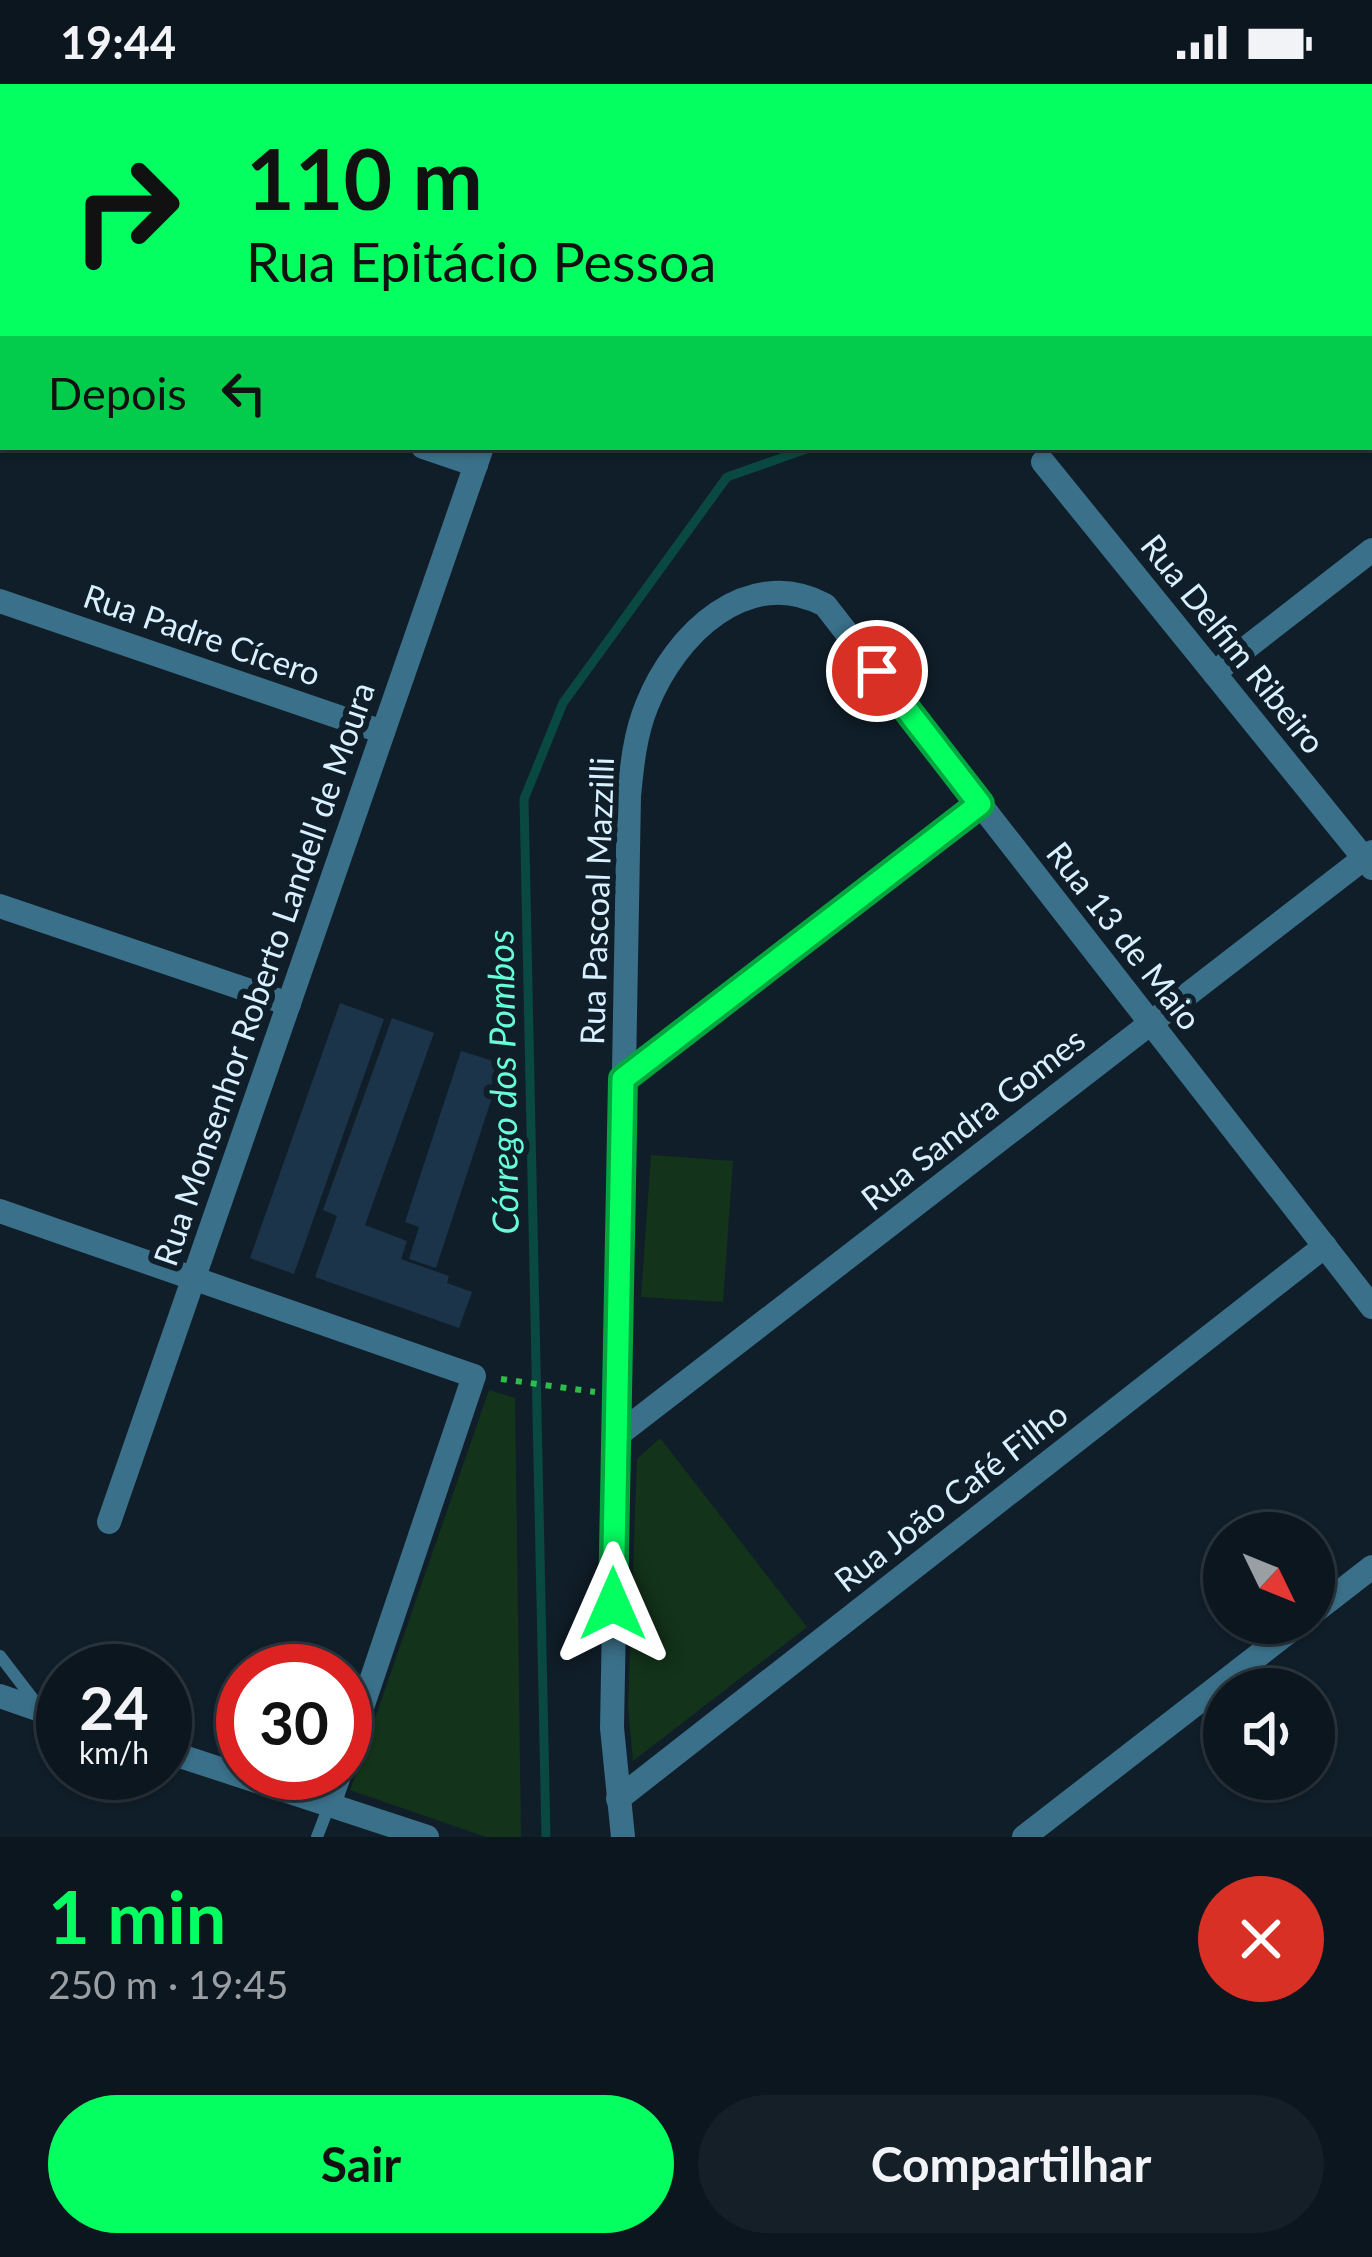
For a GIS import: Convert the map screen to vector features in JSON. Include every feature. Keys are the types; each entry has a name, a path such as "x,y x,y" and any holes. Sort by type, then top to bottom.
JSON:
{"street":[{"path":"442,450 479,456"},
{"name":"Rua Monsenhor Roberto Landell de Moura","path":"109,1522 479,456"},
{"name":"Rua Delfim Ribeiro","path":"1043,462 1369,859"},
{"path":"1214,673 1372,550"},
{"name":"Rua Pascoal Mazzilli","path":"623,1837 612,1728 614,1438 629,796 634,751 648,702 678,654 740,598 770,589 805,594 825,605"},
{"name":"Rua Padre Cícero","path":"0,601 382,732"},
{"name":"Rua 13 de Maio","path":"825,605 1372,1307"},
{"path":"623,1079 980,804"},
{"name":"Rua Sandra Gomes","path":"614,1438 1369,859"},
{"path":"0,906 289,1004"},
{"path":"0,1210 474,1376 372,1678"},
{"name":"Rua João Café Filho","path":"618,1799 1324,1246"},
{"path":"1335,1596 1372,1567"},
{"path":"1024,1837 1273,1644"},
{"path":"0,1696 36,1708"},
{"path":"192,1760 427,1837"},
{"path":"329,1804 330,1800"}],"lane":[{"path":"0,1656 36,1695"},
{"path":"317,1837 329,1804"}],"path":[{"path":"525,1382 570,1387"}],"green space":[{"path":"651,1155 733,1161 723,1302 641,1297"},
{"path":"489,1390 515,1398 521,1837 486,1837 372,1798 372,1727"},
{"path":"660,1438 807,1627 633,1761 628,1707 637,1459"}],"building":[{"path":"340,1003 384,1019 294,1274 250,1258"},
{"path":"392,1018 434,1033 365,1225 407,1241 401,1259 449,1276 447,1283 472,1292 459,1328 315,1277 337,1216 323,1210"},
{"path":"461,1051 503,1064 436,1268 409,1259 419,1227 405,1222"}],"waterway":[{"name":"Córrego dos Pombos","path":"546,1837 524,799 563,703 727,477 804,450"}],"route":[{"path":"613,1604 623,1079 980,804 877,671"}]}
